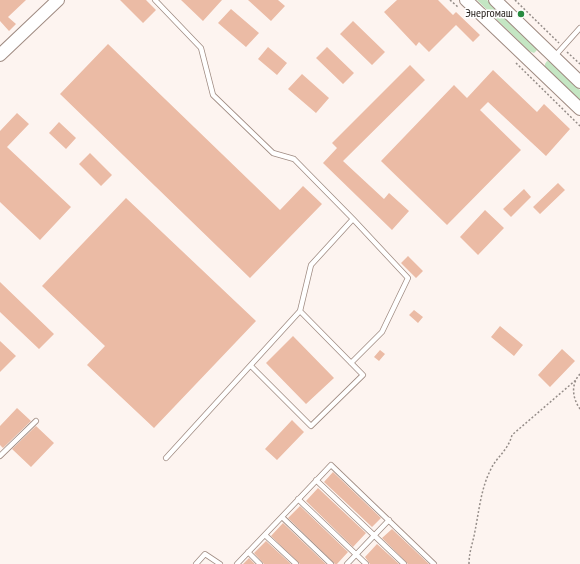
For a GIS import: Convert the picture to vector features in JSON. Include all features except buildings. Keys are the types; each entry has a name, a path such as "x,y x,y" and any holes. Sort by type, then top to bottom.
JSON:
{"street":[{"path":"0,55 58,0"},
{"path":"495,0 580,82"},
{"path":"464,5 580,109"}],"lane":[{"path":"155,0 201,48 213,95 273,153 294,159 408,278 382,332 351,363"},
{"path":"554,57 580,28"},
{"path":"166,458 300,311 311,265 353,219"},
{"path":"251,366 310,426 363,375 300,311"},
{"path":"0,456 36,421"},
{"path":"237,564 331,465 434,564"},
{"path":"316,480 404,564"},
{"path":"298,499 366,564"},
{"path":"282,517 331,564"},
{"path":"347,564 389,520"},
{"path":"265,535 296,564"},
{"path":"248,552 260,564"},
{"path":"196,564 206,554 220,564"}],"path":[{"path":"450,0 464,5"},
{"path":"515,0 580,64"},
{"path":"514,61 580,126"},
{"path":"580,374 577,379 573,395 580,409"},
{"path":"469,564 469,550 475,534 481,499 489,471 510,445 512,435 577,379"}],"green space":[{"path":"477,0 487,0 537,50 534,53 529,51"},
{"path":"547,61 551,62 580,90 580,101 545,67"}],"place":[{"name":"Энергомаш","path":"521,14"}]}
